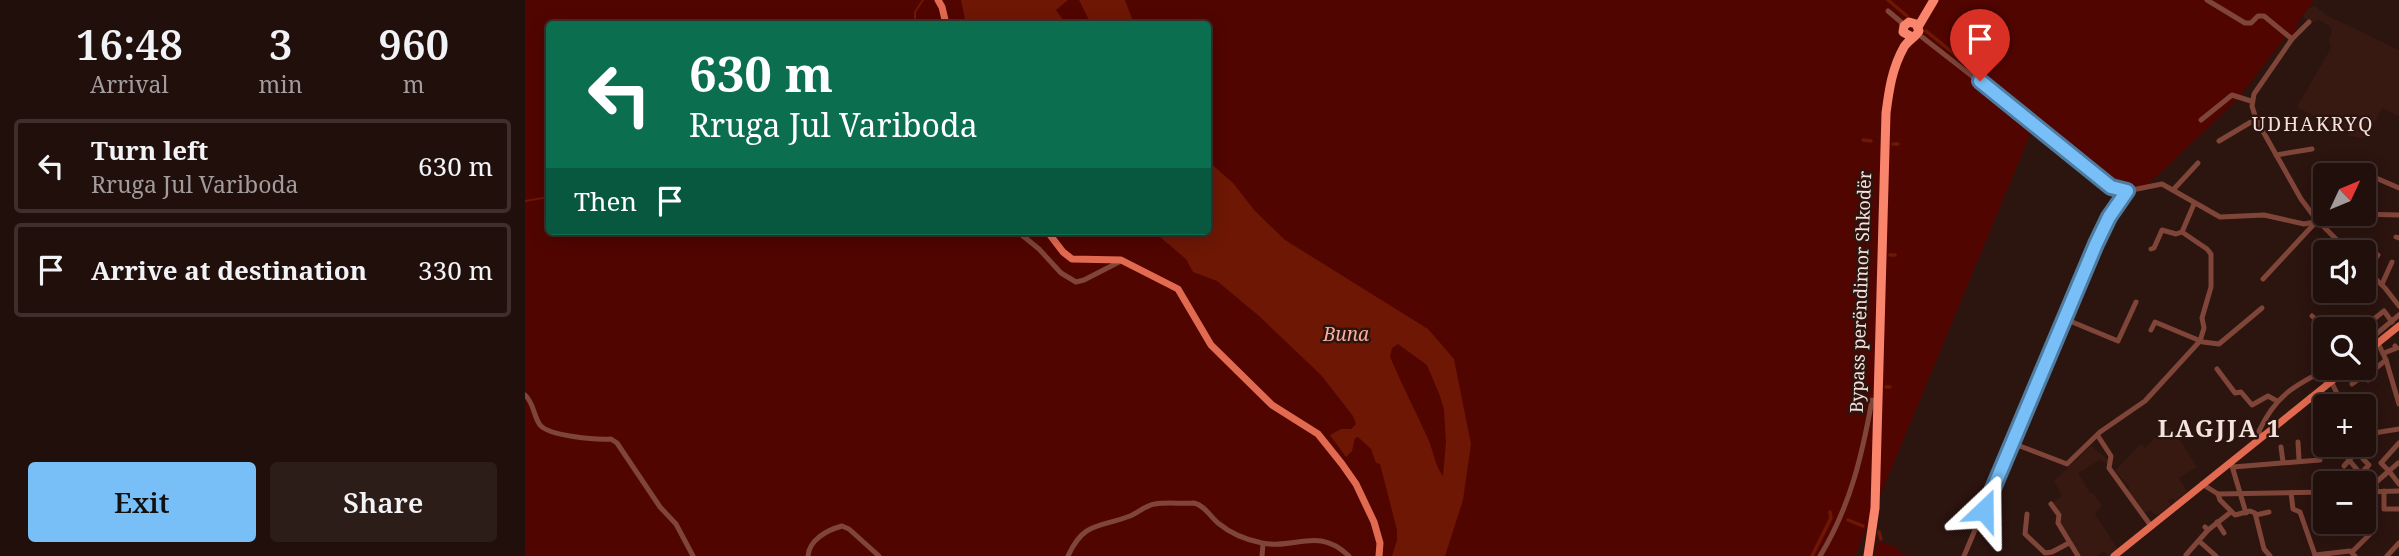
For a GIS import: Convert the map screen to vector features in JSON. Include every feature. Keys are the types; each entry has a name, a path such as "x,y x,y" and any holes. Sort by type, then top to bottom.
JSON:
{"highway":[{"name":"Bypass perëndimor Shkodër","path":"1863,556 1870,505 1880,110 1885,79 1927,0"},
{"name":"Bypass perëndimor Shkodër","path":"1868,556 1875,508 1886,113 1894,70 1911,29 1934,0"}],"main road":[{"path":"938,0 945,21"},
{"path":"1050,235 1063,252 1072,258 1121,261 1178,289 1199,328 1215,349 1272,405 1307,425 1321,437 1356,484 1376,530 1379,556"},
{"path":"2376,339 2395,324"},
{"path":"2119,554 2331,381"}],"street":[{"path":"2207,0 2245,23 2264,16 2292,39"},
{"path":"1888,11 2111,187 2127,191 2158,183 2220,217 2264,215 2297,223 2313,223"},
{"path":"2309,22 2292,39 2251,101 2256,119 2313,217"},
{"path":"2200,120 2232,95 2251,101"},
{"path":"2219,141 2256,119"},
{"path":"2276,155 2312,149"},
{"path":"2173,190 2198,163"},
{"path":"2377,178 2399,188"},
{"path":"1964,556 2096,244 2109,217 2127,191"},
{"path":"2151,249 2162,230 2176,234 2182,232 2194,204"},
{"path":"2377,214 2399,215"},
{"path":"2263,279 2314,226"},
{"path":"2320,226 2336,240"},
{"path":"2012,443 2065,464 2100,432 2144,402 2200,341 2204,328 2202,318 2211,287 2211,254 2207,248 2182,232"},
{"path":"1022,235 1061,273 1076,282 1121,261"},
{"path":"2382,284 2392,262"},
{"path":"2376,279 2399,306"},
{"path":"2066,319 2118,341 2136,302"},
{"path":"2151,330 2155,322 2200,341 2219,344 2262,308"},
{"path":"2376,318 2384,312 2395,324 2399,315"},
{"path":"2376,339 2397,388 2399,404"},
{"path":"2376,366 2397,348 2395,346"},
{"path":"2217,369 2235,393 2243,394 2250,404 2268,396 2277,401"},
{"path":"2262,436 2259,431 2277,401 2294,386 2313,376"},
{"path":"2352,384 2360,380"},
{"path":"2331,381 2339,394"},
{"path":"525,395 530,400 539,423 547,430 611,439 617,443 660,507 681,531 694,556"},
{"path":"2310,397 2313,401"},
{"path":"1820,556 1835,530 1854,484 1872,400"},
{"path":"2376,433 2399,429"},
{"path":"2098,436 2112,458 2109,468 2151,526"},
{"path":"2298,442 2299,460"},
{"path":"2399,443 2381,461 2399,484"},
{"path":"2281,447 2283,462"},
{"path":"2344,466 2352,457"},
{"path":"2363,459 2369,465 2366,471"},
{"path":"2246,513 2231,465 2320,460"},
{"path":"2349,460 2358,471"},
{"path":"2376,482 2399,463"},
{"path":"2202,484 2209,491 2218,494 2313,492"},
{"path":"2376,491 2399,491"},
{"path":"2384,491 2384,509 2399,509"},
{"path":"2291,492 2293,509 2300,513 2315,555 2354,554 2370,534"},
{"path":"2218,494 2220,500 2238,516 2251,511 2256,515 2264,549 2270,556"},
{"path":"1068,556 1082,533 1158,503 1199,504 1227,529 1263,544 1324,540 1341,548 1349,556"},
{"path":"2051,504 2059,515 2058,523 2078,556"},
{"path":"2180,548 2186,555 2199,541 2206,528 2223,520 2231,512"},
{"path":"2256,515 2269,512"},
{"path":"2027,514 2025,534 2045,553 2069,543"},
{"path":"2217,522 2224,533"},
{"path":"808,556 814,541 842,526 879,556"},
{"path":"2199,541 2215,556"},
{"path":"2387,556 2399,543"},
{"path":"1262,556 1263,544"}],"shaded area":[{"path":"525,0 2314,0 2298,22 2293,38 2288,34 2237,100 2141,191 2109,177 2037,118 1855,556 525,556"},
{"path":"2315,6 2326,15 2399,50 2399,116 2382,108 2369,133 2363,138 2351,136 2297,107 2331,48 2330,26 2319,20 2310,23 2304,18 2302,11"},
{"path":"2165,427 2173,429 2197,467 2179,478 2187,492 2175,501 2173,498 2168,501 2171,505 2157,516 2151,510 2145,513 2129,491 2129,486 2115,471 2141,444 2145,448"},
{"path":"2091,446 2110,461 2108,464 2100,460 2078,473 2090,493 2092,492 2102,505 2095,514 2117,548 2108,556 2104,551 2097,556 2079,556 2059,520 2062,518 2053,502 2062,496 2054,481"},
{"path":"1877,541 1899,548 1898,551 1909,556 1874,556"}],"water":[{"path":"961,0 1068,0 1056,10 1064,21 965,21"},
{"path":"1079,0 1125,0 1133,21 1102,19 1089,20"},
{"name":"Buna","path":"1211,164 1233,183 1255,211 1285,240 1428,329 1454,359 1471,444 1463,500 1445,556 1392,556 1397,530 1380,464 1376,463 1371,449 1358,437 1346,457 1330,435 1341,429 1351,429 1356,424 1353,416 1321,375 1259,316 1217,281 1193,272 1186,259 1158,235 1211,235","holes":["1398,344 1427,365 1444,410 1446,442 1443,476 1390,357 1392,348"]}],"waterway":[{"path":"915,21 915,12 923,0"},
{"path":"1888,0 1907,16"},
{"path":"1926,31 1998,89"},
{"path":"1863,140 1871,141"},
{"path":"1893,144 1898,144"},
{"path":"525,201 546,198"},
{"path":"1860,251 1868,252"},
{"path":"1890,255 1895,255"},
{"path":"1856,374 1863,377"},
{"path":"1812,556 1831,518 1830,512"},
{"path":"1848,520 1863,526"},
{"path":"1879,532 1881,539"}],"district":[{"name":"UDHAKRYQ","path":"2313,124"},
{"name":"LAGJJA 1","path":"2220,427"}],"route":[{"path":"1980,81 2111,187 2127,191 2109,217 2096,244 1984,510"}]}
